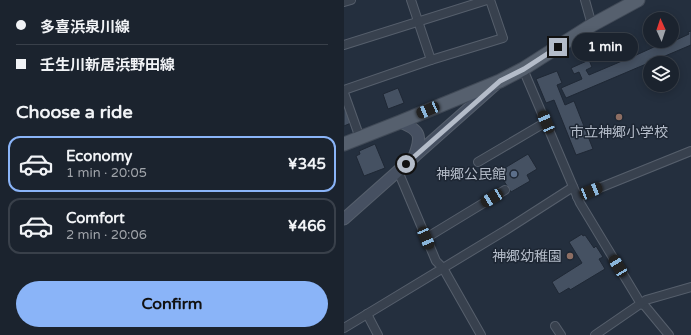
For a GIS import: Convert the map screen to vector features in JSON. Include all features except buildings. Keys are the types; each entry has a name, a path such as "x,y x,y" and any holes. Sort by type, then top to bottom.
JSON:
{"main road":[{"path":"344,144 500,81 524,69 592,25 638,0"},
{"path":"344,219 500,81"},
{"path":"400,122 412,128 418,134 419,143 414,157"}],"street":[{"path":"344,2 351,0"},
{"path":"411,0 430,60"},
{"path":"344,45 488,0 503,38 430,60 344,90"},
{"path":"585,0 592,25"},
{"path":"524,69 580,203 641,304 645,306 669,335"},
{"path":"344,93 360,138"},
{"path":"478,162 546,122"},
{"path":"577,197 691,151"},
{"path":"398,171 436,261 443,268 481,335"},
{"path":"344,328 506,230 573,186"},
{"path":"426,238 506,190"},
{"path":"595,335 646,300 691,287"},
{"path":"367,314 378,335"},
{"path":"555,326 561,335"}],"place":[{"name":"市立神郷小学校","path":"619,117"},
{"name":"神郷公民館","path":"514,174"},
{"name":"神郷幼稚園","path":"570,256"}],"route":[{"path":"406,164 500,81 524,69 558,47"}]}
